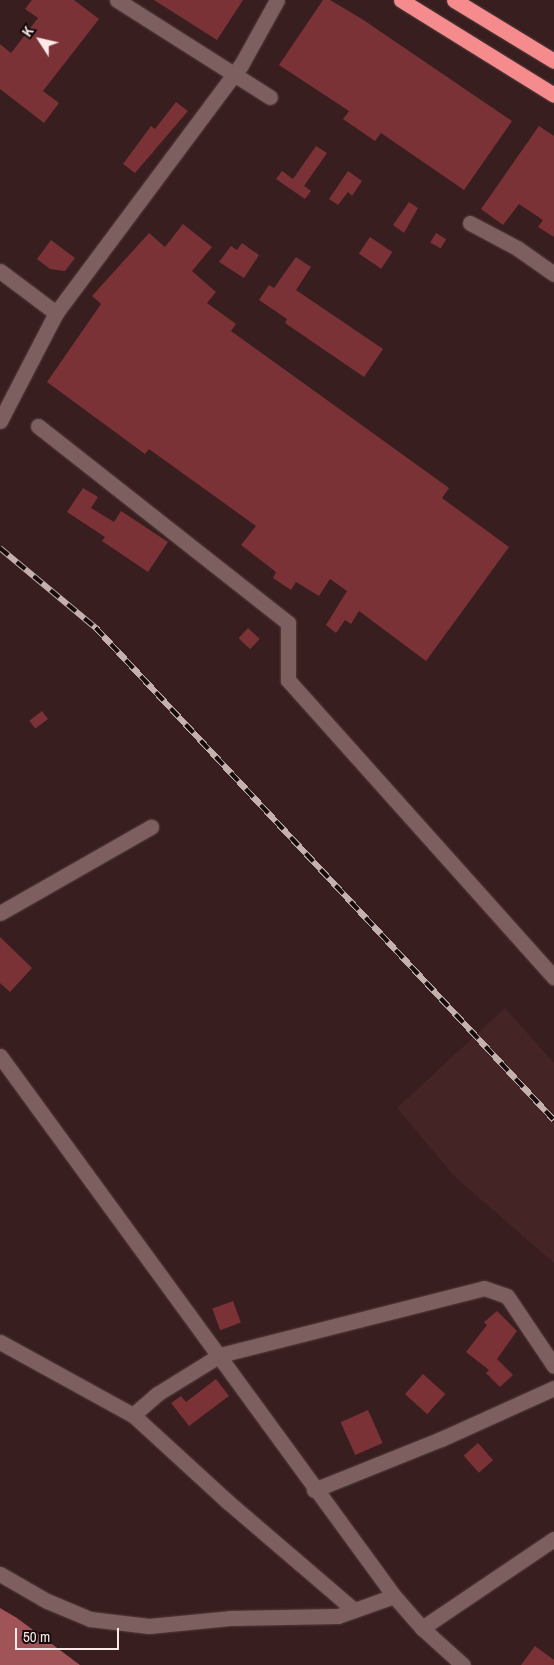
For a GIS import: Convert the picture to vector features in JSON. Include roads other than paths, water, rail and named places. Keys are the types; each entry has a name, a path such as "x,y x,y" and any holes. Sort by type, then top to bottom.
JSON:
{"highway":[{"path":"401,0 554,95"},
{"path":"454,0 554,61"}],"street":[{"path":"117,0 270,98"},
{"path":"0,421 56,313 234,74 276,0"},
{"path":"470,223 517,248 554,274"},
{"path":"0,271 56,313"},
{"path":"38,426 288,623 288,680 554,978"},
{"path":"0,912 151,827"},
{"path":"0,1056 220,1355 314,1490 394,1596 422,1628 463,1665"},
{"path":"133,1415 157,1394 220,1355 484,1288 507,1296 554,1366"},
{"path":"0,1342 133,1415 228,1502 354,1610"},
{"path":"314,1490 441,1439 554,1388"},
{"path":"422,1628 554,1539"},
{"path":"0,1574 47,1601 90,1619 114,1624 149,1626 283,1615 323,1618 354,1610 394,1596"}],"railway":[{"path":"0,548 96,628 554,1120"}]}
